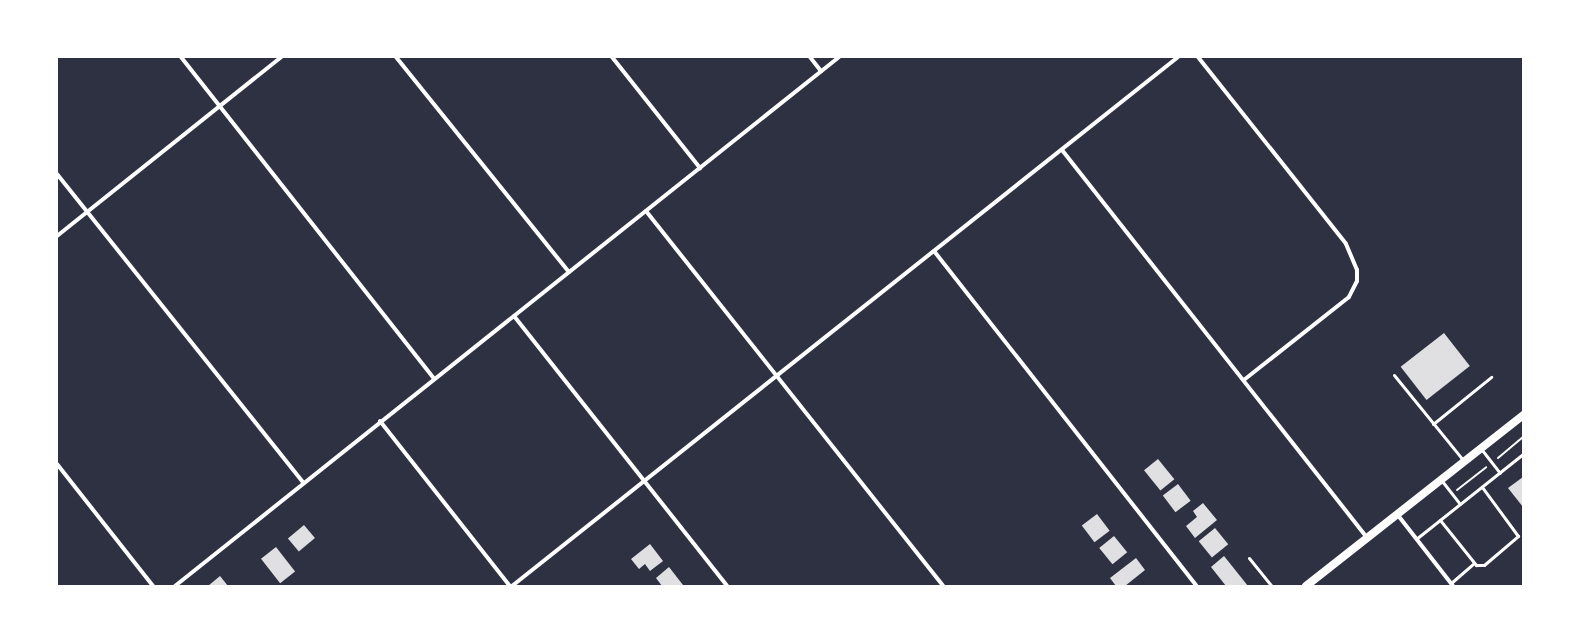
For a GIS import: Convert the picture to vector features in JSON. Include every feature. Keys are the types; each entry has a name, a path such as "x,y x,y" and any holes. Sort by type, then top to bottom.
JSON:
{"main road":[{"path":"1306,586 1480,448 1522,417"}],"street":[{"path":"181,57 434,378"},
{"path":"57,236 281,57"},
{"path":"396,57 569,272"},
{"path":"612,57 700,168"},
{"path":"810,57 822,71"},
{"path":"175,586 303,482 839,57"},
{"path":"380,421 511,586 1178,57"},
{"path":"1198,57 1346,244 1357,270 1357,282 1349,297 1244,380"},
{"path":"1062,150 1367,537"},
{"path":"57,174 303,482"},
{"path":"646,211 943,586"},
{"path":"934,251 1197,586"},
{"path":"514,316 726,586"},
{"path":"57,464 153,586"},
{"path":"1397,514 1452,585"}],"lane":[{"path":"1523,362 1523,374"},
{"path":"1394,375 1464,461"},
{"path":"1433,424 1491,377"},
{"path":"1480,448 1500,473"},
{"path":"1416,539 1523,454"},
{"path":"1440,480 1460,504"},
{"path":"1440,520 1474,563 1480,567 1484,566 1518,536 1482,487"},
{"path":"1249,558 1272,586"},
{"path":"1452,585 1474,563"}],"path":[{"path":"1452,494 1523,437"}],"building":[{"path":"1444,333 1470,366 1427,400 1401,367"},
{"path":"1158,459 1174,479 1160,491 1144,470"},
{"path":"1523,477 1523,507 1508,488"},
{"path":"1178,484 1191,501 1175,512 1163,495"},
{"path":"1203,503 1217,520 1195,538 1186,526 1197,517 1193,511"},
{"path":"1097,514 1110,531 1094,542 1082,525"},
{"path":"304,525 315,538 299,552 288,538"},
{"path":"1215,528 1228,544 1212,558 1199,541"},
{"path":"1114,536 1127,552 1112,564 1099,548"},
{"path":"650,544 663,561 650,571 645,564 639,569 631,559"},
{"path":"276,547 295,571 280,583 261,559"},
{"path":"1224,556 1248,586 1226,586 1211,567"},
{"path":"1136,558 1145,570 1125,586 1116,586 1110,578"},
{"path":"669,567 683,585 662,586 656,578"},
{"path":"220,576 228,586 208,586"}]}
